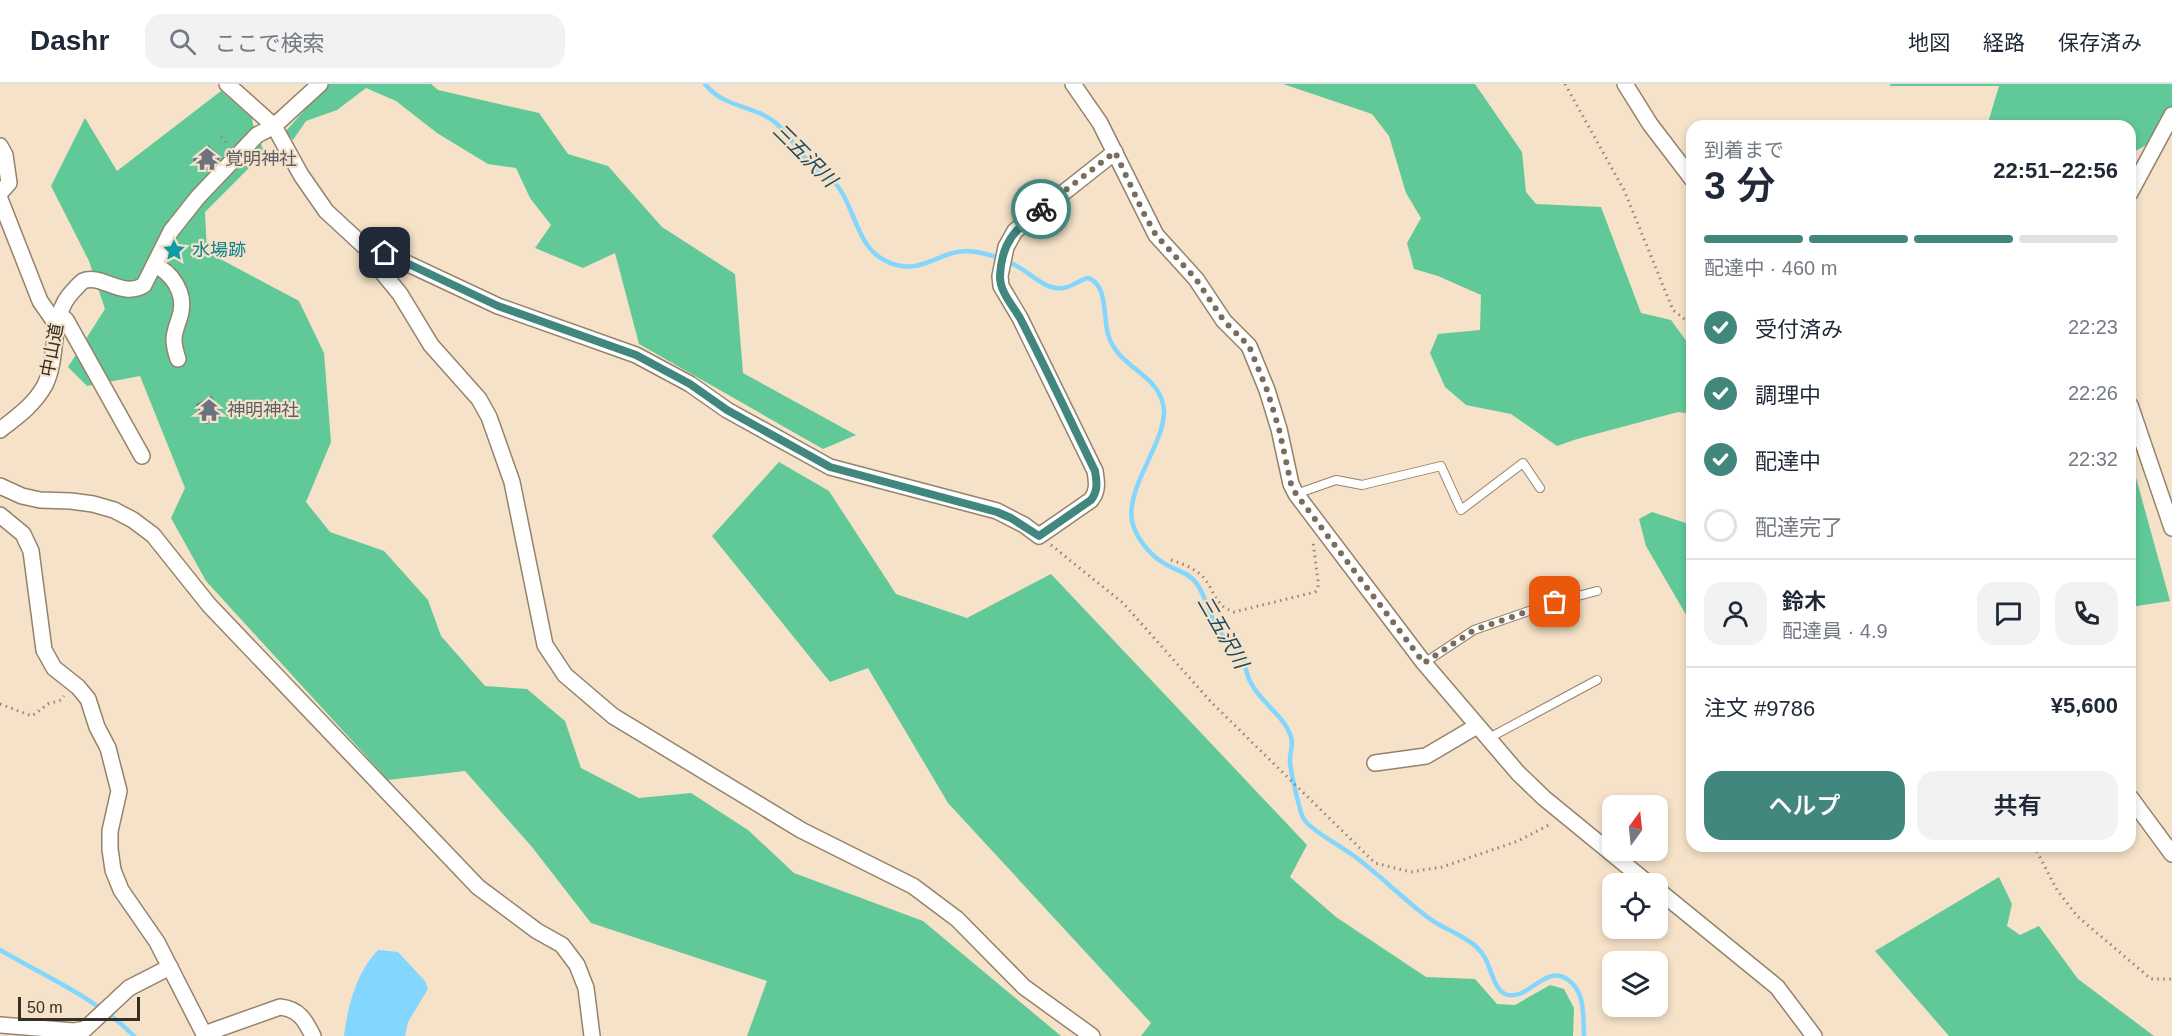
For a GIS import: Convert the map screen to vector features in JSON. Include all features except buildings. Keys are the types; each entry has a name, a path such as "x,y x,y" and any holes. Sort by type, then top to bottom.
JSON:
{"street":[{"path":"226,84 274,126 301,175 326,211 367,249 400,294 431,345 479,399 489,417 512,482 545,645 565,675 604,709 632,728 801,830 913,886 957,919 1024,987 1092,1036"},
{"name":"中山道","path":"0,430 22,414 37,399 45,384 52,368 58,319 66,298 82,281 92,280 126,290 136,290 144,285 171,231 198,197 256,135 274,126 320,84"},
{"path":"1073,84 1100,123 1156,235 1196,279 1224,321 1249,346 1267,390 1279,429 1291,484 1296,494 1424,663 1529,785 1636,873"},
{"path":"1625,84 1650,124 1686,171"},
{"path":"2136,182 2172,115"},
{"path":"0,146 5,155 9,183 0,193"},
{"path":"367,249 385,253 498,306 636,355 690,384 727,410 830,467 997,512 1039,536 1091,500 1096,492 1097,480 1095,471 1020,318 1001,286 1001,271 1006,249 1015,231 1115,152"},
{"path":"0,199 40,301 58,319 66,320 142,456"},
{"path":"154,265 162,268 172,278 181,300 181,311 174,340 178,359"},
{"path":"2136,423 2172,528"},
{"path":"0,486 22,496 40,500 93,504 114,510 133,520 153,535 209,605 478,887 537,931 561,945 578,965 586,988 592,1036"},
{"path":"0,515 23,534 31,551 47,659 88,699 97,728 108,747 118,790 110,831 113,870 121,890 158,942 204,1035 280,1007 292,1009 301,1015 313,1036"},
{"path":"1375,764 1426,756 1477,726"},
{"path":"2136,805 2172,854"},
{"path":"1668,898 1777,987 1814,1036"},
{"path":"0,1025 74,1031 85,1029 129,988 170,967"}],"lane":[{"path":"1296,494 1336,480 1362,484 1441,466 1461,510 1523,463 1540,488"},
{"path":"1424,663 1474,630 1555,602 1597,591"},
{"path":"1489,738 1597,680"}],"path":[{"path":"1565,84 1624,190 1673,310 1686,320"},
{"path":"1171,560 1185,564 1196,571 1224,609 1234,612 1315,592 1318,588 1318,581 1311,526 1314,518"},
{"path":"1039,536 1123,603 1212,703 1375,862 1411,872 1442,867 1518,842 1566,816"},
{"path":"0,704 32,716 48,704 61,700 69,693 76,694 81,690"},
{"path":"2037,852 2057,890 2077,916 2151,979 2172,979"}],"green space":[{"path":"328,84 431,84 438,90 539,113 568,154 608,166 662,227 735,274 743,373 856,435 823,449 639,344 615,253 583,268 535,248 551,225 530,198 516,168 488,164 437,133 396,101 366,88 337,110 306,121 293,140 285,132"},
{"path":"1283,84 1475,84 1522,152 1526,192 1536,204 1601,207 1641,313 1671,320 1686,341 1686,413 1678,412 1557,446 1511,414 1466,405 1445,387 1430,353 1438,334 1480,330 1481,295 1438,276 1414,269 1407,243 1421,218 1406,193 1389,136 1372,114"},
{"path":"1891,84 2172,84 2172,131 2136,151 2136,120 1989,120 1999,86 1889,86"},
{"path":"221,91 252,118 264,153 205,212 207,252 299,301 324,353 331,442 306,502 330,532 384,551 428,600 441,636 485,686 527,689 565,721 581,768 639,798 691,793 748,830 794,873 923,921 1061,1036 747,1036 767,981 591,923 532,847 465,771 388,780 206,581 171,518 185,488 140,376 87,386 68,367 105,309 89,261 51,186 85,118 117,171"},
{"path":"779,462 829,491 896,594 967,618 1051,574 1307,845 1290,877 1336,917 1426,977 1475,979 1497,1004 1515,1005 1550,985 1564,989 1574,1008 1573,1036 1141,1036 1151,1023 948,803 868,668 830,682 712,536"},
{"path":"2136,478 2170,601 2136,606"},
{"path":"1652,512 1686,523 1686,615 1646,546 1639,519"},
{"path":"1999,877 2012,904 2007,926 2020,935 2039,926 2078,979 2154,1036 1949,1036 1875,951"}],"water":[{"path":"378,950 398,952 425,981 428,989 408,1022 405,1036 344,1036 354,990 370,959"}],"waterway":[{"name":"三五沢川","path":"705,84 721,98 758,112 776,123 808,161 833,181 846,201 867,244 884,260 908,267 918,266 946,255 967,251 1010,262 1050,287 1066,287 1088,278 1094,281 1102,294 1108,334 1113,346 1120,356 1148,380 1162,399 1164,412 1158,438 1134,494 1132,508 1134,527 1143,544 1157,559 1190,576 1197,584 1218,629 1241,654 1248,677 1255,690 1288,729 1292,740 1290,760 1292,774 1300,809 1305,820 1318,832 1367,866 1431,920 1474,945 1485,958 1498,988 1505,994 1521,993 1551,976 1567,979 1573,984 1580,997 1584,1036"},
{"path":"0,950 87,999 104,1010 134,1036"}],"way so far":[{"path":"1041,209 1115,152 1156,235 1196,279 1224,321 1249,346 1267,390 1279,429 1291,484 1296,494 1424,663 1474,630 1555,602"}],"place":[{"name":"覚明神社","path":"207,159"},
{"name":"水場跡","path":"174,250"},
{"name":"神明神社","path":"209,410"}],"route":[{"path":"385,253 498,306 636,355 690,384 727,410 830,467 997,512 1024,525 1039,536 1091,500 1096,492 1097,480 1095,471 1020,318 1001,286 1000,276 1010,239 1023,223 1041,209"}]}
